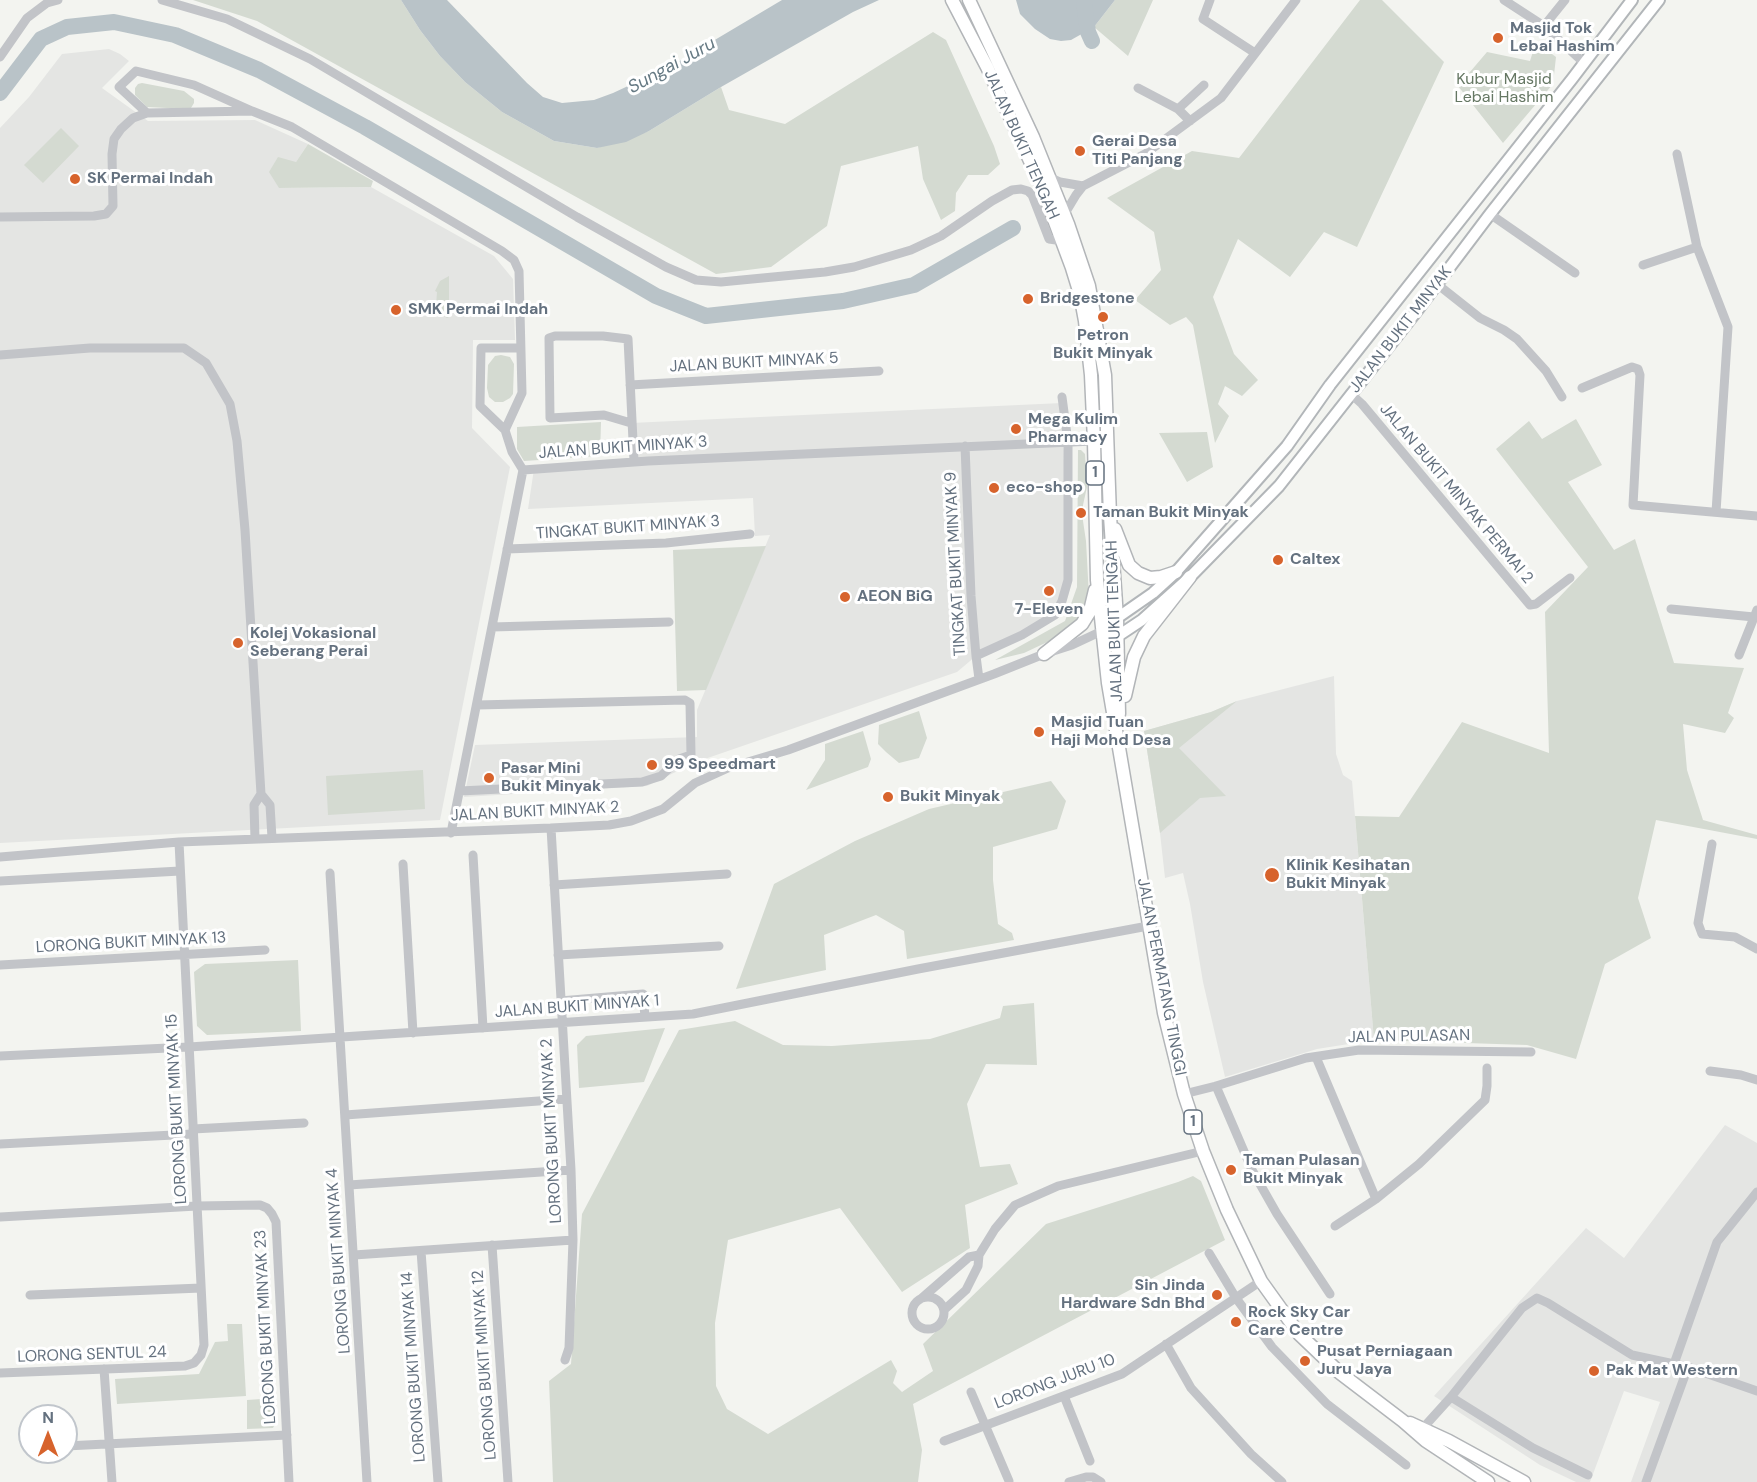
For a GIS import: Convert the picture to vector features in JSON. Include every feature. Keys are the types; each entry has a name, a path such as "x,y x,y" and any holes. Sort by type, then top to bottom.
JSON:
{"highway":[{"name":"JALAN BUKIT TENGAH","path":"952,0 1016,127 1041,185 1077,285 1085,321 1091,375 1097,580 1108,683 1119,745"},
{"name":"JALAN BUKIT TENGAH","path":"969,0 1033,137 1089,286 1103,359 1120,684 1119,745"},
{"path":"1110,516 1129,565 1138,573 1150,578 1176,572"},
{"path":"1119,745 1125,694 1138,646 1190,578"},
{"path":"1044,654 1082,624 1090,611 1097,580"},
{"name":"JALAN PERMATANG TINGGI","path":"1119,745 1164,1013 1184,1094 1203,1151 1231,1220 1261,1281 1299,1334 1340,1373 1426,1441 1485,1481"},
{"name":"JALAN PERMATANG TINGGI","path":"1403,1421 1449,1440 1524,1482"}],"main road":[{"name":"JALAN BUKIT MINYAK","path":"1104,635 1117,618 1153,593 1176,572 1287,446 1330,385 1632,0"},
{"name":"JALAN BUKIT MINYAK","path":"1104,635 1118,636 1142,620 1190,578 1278,486 1659,0"},
{"path":"1474,203 1476,210 1482,214 1490,214"},
{"path":"1458,224 1469,224 1475,228 1475,234"}],"street":[{"path":"0,57 27,18 47,3 58,0"},
{"path":"162,0 227,19 310,59 577,217 666,267 696,280 721,282 854,267 911,250 941,236 1012,189 1028,191 1032,195 1049,239 1056,240 1060,237"},
{"path":"1210,0 1203,19 1256,53"},
{"path":"1064,215 1083,186 1145,154 1221,98 1296,0"},
{"path":"1504,0 1544,26 1583,62"},
{"path":"1544,26 1565,0"},
{"path":"147,113 119,87 136,70 194,85 292,127 502,251 513,260 519,270 519,348 522,393 505,430"},
{"path":"1178,109 1204,85"},
{"path":"1138,88 1178,109 1190,121"},
{"path":"0,217 106,214 113,206 114,139 133,118 147,113 252,111"},
{"path":"1677,154 1697,247 1728,327 1716,512"},
{"path":"1049,177 1071,185 1083,186"},
{"path":"1490,214 1575,273"},
{"path":"1643,266 1697,247"},
{"path":"1437,284 1480,318 1517,339 1546,371 1562,397"},
{"path":"631,423 604,415 550,418 549,338 603,336 628,339 633,462"},
{"path":"0,355 90,348 184,348 206,363 230,404 237,441 246,541 261,794 254,805 255,838"},
{"path":"519,348 481,348 480,406 505,430 512,452 523,470"},
{"path":"1582,388 1632,367 1638,369 1640,375 1633,505 1757,516"},
{"name":"JALAN BUKIT MINYAK 5","path":"630,385 879,371"},
{"name":"JALAN BUKIT MINYAK PERMAI 2","path":"1351,394 1362,404 1530,605 1536,604 1570,578"},
{"path":"976,656 1022,635 1055,615 1062,601 1068,580 1068,442 1062,397"},
{"name":"JALAN BUKIT MINYAK 3","path":"451,833 523,470 633,462 1094,441"},
{"name":"TINGKAT BUKIT MINYAK 9","path":"965,446 971,596 979,679"},
{"name":"TINGKAT BUKIT MINYAK 3","path":"507,549 666,543 750,534"},
{"path":"1671,609 1755,614 1739,655"},
{"path":"492,627 669,622"},
{"name":"JALAN BUKIT MINYAK 2","path":"0,857 179,842 451,833 609,825 631,821 663,808 695,783 728,768 788,750 1044,654 1104,635"},
{"name":"JALAN BUKIT MINYAK 2","path":"460,791 642,782 661,776 680,759 691,755 690,703 685,700 477,705"},
{"path":"261,794 270,805 272,838"},
{"name":"LORONG BUKIT MINYAK 2","path":"550,828 571,1170 573,1239 569,1348 565,1359"},
{"name":"LORONG BUKIT MINYAK 15","path":"179,842 204,1345 201,1355 194,1363 185,1366"},
{"path":"1712,844 1698,923 1702,934 1735,938 1757,949"},
{"path":"473,855 483,1028"},
{"path":"403,864 413,1033"},
{"path":"0,881 180,871"},
{"name":"LORONG BUKIT MINYAK 4","path":"330,873 367,1482"},
{"path":"554,885 727,874"},
{"name":"JALAN BUKIT MINYAK 1","path":"0,1056 189,1047 693,1014 1148,926"},
{"path":"558,955 719,946"},
{"name":"LORONG BUKIT MINYAK 13","path":"0,965 265,950"},
{"path":"560,1001 643,994 645,1017"},
{"name":"JALAN PULASAN","path":"1184,1094 1306,1058 1366,1049 1531,1052"},
{"path":"1316,1057 1376,1199"},
{"path":"1335,1226 1376,1199 1419,1164 1485,1100 1488,1086 1487,1068"},
{"path":"1710,1071 1741,1075 1757,1080"},
{"path":"1216,1086 1252,1170 1277,1214 1330,1294"},
{"path":"345,1115 566,1100"},
{"path":"0,1144 304,1123"},
{"path":"944,1310 966,1290 978,1266 979,1255 995,1229 1015,1205 1058,1186 1203,1151"},
{"path":"349,1185 571,1170"},
{"path":"1674,1364 1717,1242 1757,1192"},
{"name":"LORONG BUKIT MINYAK 23","path":"0,1217 197,1206 260,1205 267,1208 276,1222 289,1482"},
{"path":"354,1256 573,1239"},
{"name":"LORONG BUKIT MINYAK 12","path":"492,1245 508,1482"},
{"name":"LORONG BUKIT MINYAK 14","path":"421,1251 438,1482"},
{"path":"1209,1253 1236,1298 1272,1347 1327,1404 1406,1465"},
{"path":"922,1298 933,1298 942,1305 944,1310 942,1320 934,1328 924,1329 915,1323 911,1313 915,1303 969,1257 979,1255"},
{"name":"LORONG JURU 10","path":"944,1440 1122,1374 1261,1281"},
{"path":"30,1295 201,1288"},
{"path":"1423,1428 1451,1397 1522,1308 1537,1298 1632,1355 1688,1367 1757,1390"},
{"path":"1166,1344 1191,1388 1251,1454 1282,1482"},
{"name":"LORONG SENTUL 24","path":"0,1373 185,1366"},
{"path":"1646,1482 1688,1367"},
{"path":"104,1369 112,1482"},
{"path":"970,1392 1009,1481"},
{"path":"1064,1396 1090,1461"},
{"path":"1451,1397 1533,1448 1588,1475"},
{"path":"78,1445 287,1436"},
{"path":"1069,1482 1086,1477 1093,1477 1101,1482"}],"shaded area":[{"name":"Kolej Vokasional Seberang Perai","path":"109,49 129,61 102,88 148,121 255,120 308,144 279,188 371,187 494,256 513,279 515,340 473,340 472,428 510,467 440,820 0,843 0,128 29,97 62,54"},
{"path":"1062,403 1068,580 1055,615 976,656 957,672 696,762 647,786 464,797 475,745 697,737 697,710 770,535 755,536 753,498 528,509 534,469 633,461 631,423"},
{"name":"Klinik Kesihatan Bukit Minyak","path":"1334,676 1336,754 1343,775 1352,781 1374,1040 1317,1049 1225,1077 1203,982 1183,873 1165,878 1144,731 1211,712 1237,701"},
{"path":"1725,1125 1757,1143 1757,1482 1631,1482 1660,1402 1624,1391 1590,1482 1576,1482 1540,1465 1434,1396 1586,1228 1624,1258"}],"green space":[{"path":"193,0 401,0 440,56 465,82 502,112 554,141 597,148 649,131 721,87 729,110 785,124 933,32 946,40 1000,164 988,175 968,175 956,193 955,211 941,220 923,179 918,146 841,166 827,226 771,267 716,274 257,21"},
{"path":"1115,0 1153,0 1128,56 1094,27"},
{"path":"1360,0 1382,0 1444,62 1357,247 1324,232 1290,277 1238,239 1213,297 1234,354 1258,380 1242,396 1225,386 1218,404 1229,416 1215,443 1193,325 1186,317 1170,325 1135,300 1161,270 1154,232 1107,198 1192,151 1239,158"},
{"name":"Kubur Masjid Lebai Hashim","path":"1536,42 1556,57 1553,84 1503,143 1458,86 1487,52 1530,61"},
{"path":"142,83 184,91 194,99 194,103 191,108 187,109 147,107 135,95 135,88"},
{"path":"61,128 79,146 43,183 24,165"},
{"path":"308,144 373,181 371,187 279,188 269,172 278,157 296,162"},
{"path":"449,276 449,317 447,318 439,313 435,291 440,281"},
{"path":"495,356 510,357 514,364 513,394 503,402 495,402 489,397 487,388 488,365"},
{"path":"1576,419 1602,465 1568,482 1614,550 1635,539 1674,663 1744,668 1728,713 1734,718 1725,733 1683,724 1687,770 1703,820 1757,835 1757,839 1656,820 1638,898 1651,938 1605,964 1576,1059 1527,1045 1374,1040 1355,816 1399,817 1462,722 1549,753 1545,612 1588,567 1496,449 1529,421 1542,439"},
{"path":"601,422 600,456 524,461 517,449 517,427"},
{"path":"1207,432 1213,467 1187,482 1159,433"},
{"path":"1078,450 1085,454 1087,487 1083,505 1083,521 1089,597 1084,618 1058,637 1024,653 995,660 1065,621 1077,587"},
{"path":"766,546 706,690 677,691 673,550"},
{"path":"1237,701 1179,748 1226,796 1200,798 1160,833 1144,731 1211,712"},
{"path":"919,711 927,738 919,758 899,763 878,744 879,725"},
{"path":"863,731 871,759 868,767 806,790 825,760 825,744"},
{"path":"423,770 425,809 328,815 326,776"},
{"path":"1051,781 1066,801 1057,829 993,847 993,880 998,924 1012,933 1014,940 907,959 904,931 876,915 824,935 826,970 736,989 774,884 855,841 929,809"},
{"path":"298,960 301,1031 207,1035 197,1026 194,972 205,964"},
{"path":"1034,1003 1037,1065 986,1064 967,1104 980,1167 1010,1164 1018,1184 965,1205 970,1248 902,1292 840,1208 728,1240 715,1323 716,1386 727,1409 768,1434 891,1360 897,1371 893,1383 902,1392 933,1371 923,1344 1046,1224 1193,1176 1201,1181 1225,1240 913,1404 922,1450 918,1482 553,1482 549,1381 571,1364 582,1214 679,1030 735,1021 783,1045 832,1046 930,1039 1000,1018 1003,1006"},
{"path":"665,1028 644,1082 579,1088 577,1045 586,1036"},
{"path":"227,1324 242,1324 246,1396 117,1404 115,1379 199,1374 215,1342 228,1341"},
{"path":"276,1398 277,1420 273,1428 247,1429 247,1400"}],"water":[{"name":"Sungai Juru","path":"401,0 447,0 527,83 543,97 562,103 594,100 671,66 782,0 879,0 853,12 721,87 649,131 626,142 597,148 554,141 502,112 465,82 440,56"},
{"path":"1016,0 1115,0 1094,27 1071,40 1061,41 1050,39 1035,29 1020,14"}],"waterway":[{"path":"1084,0 1088,32 1092,41"},
{"path":"0,93 41,39 67,27 114,22 175,35 259,70 365,127 656,296 706,316 843,301 914,285 1013,228"}],"place":[{"name":"Masjid Tok Lebai Hashim","path":"1498,38"},
{"name":"Gerai Desa Titi Panjang","path":"1080,151"},
{"name":"SK Permai Indah","path":"75,179"},
{"name":"Bridgestone","path":"1028,299"},
{"name":"SMK Permai Indah","path":"396,310"},
{"name":"Petron Bukit Minyak","path":"1103,317"},
{"name":"Mega Kulim Pharmacy","path":"1016,429"},
{"name":"eco-shop","path":"994,488"},
{"name":"Taman Bukit Minyak","path":"1081,513"},
{"name":"Caltex","path":"1278,560"},
{"name":"7-Eleven","path":"1049,591"},
{"name":"AEON BiG","path":"845,597"},
{"name":"Kolej Vokasional Seberang Perai","path":"238,643"},
{"name":"Masjid Tuan Haji Mohd Desa","path":"1039,732"},
{"name":"99 Speedmart","path":"652,765"},
{"name":"Pasar Mini Bukit Minyak","path":"489,778"},
{"name":"Bukit Minyak","path":"888,797"},
{"name":"Klinik Kesihatan Bukit Minyak","path":"1272,875"},
{"name":"Taman Pulasan Bukit Minyak","path":"1231,1170"},
{"name":"Sin Jinda Hardware Sdn Bhd","path":"1217,1295"},
{"name":"Rock Sky Car Care Centre","path":"1236,1322"},
{"name":"Pusat Perniagaan Juru Jaya","path":"1305,1361"},
{"name":"Pak Mat Western","path":"1594,1371"}]}
